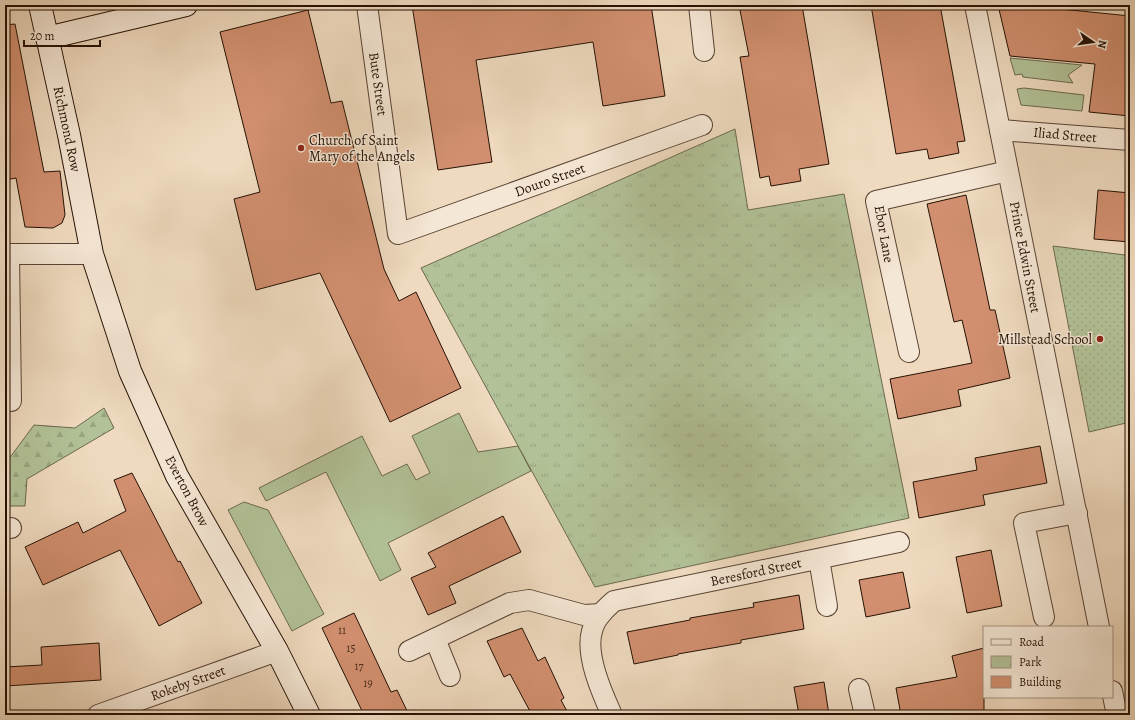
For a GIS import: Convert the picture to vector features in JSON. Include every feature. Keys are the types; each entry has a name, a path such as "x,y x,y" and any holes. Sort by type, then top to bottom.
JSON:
{"street":[{"name":"Richmond Row","path":"40,5 69,134 92,254"},
{"path":"47,38 186,5"},
{"name":"Bute Street","path":"367,5 398,234"},
{"path":"699,5 704,51"},
{"name":"Prince Edwin Street","path":"974,5 1099,626"},
{"name":"Douro Street","path":"398,234 702,125"},
{"name":"Iliad Street","path":"1000,130 1130,140"},
{"name":"Ebor Lane","path":"908,352 876,201 1008,171"},
{"path":"11,401 7,254 92,254"},
{"name":"Everton Brow","path":"92,254 130,371 177,476 278,651 308,715"},
{"path":"1044,617 1024,523 1077,513"},
{"name":"Beresford Street","path":"409,651 510,603 529,600 584,615 607,607 899,542"},
{"path":"819,559 827,606"},
{"path":"607,607 592,631 591,655 599,687 612,715"},
{"path":"435,639 450,676"},
{"name":"Rokeby Street","path":"98,715 278,651"},
{"path":"859,689 865,715"},
{"path":"1113,696 1117,715"}],"green space":[{"path":"1010,58 1082,65 1068,75 1073,83 1023,77 1022,74 1015,75"},
{"path":"1024,88 1084,95 1082,111 1021,105 1017,89"},
{"path":"735,129 748,210 844,194 909,518 595,587 421,268"},
{"path":"1053,246 1125,255 1130,281 1130,422 1089,432"},
{"path":"104,408 114,428 27,479 25,506 5,506 5,464 34,425 75,428"},
{"path":"459,413 478,452 518,446 531,471 388,543 401,570 380,581 326,472 266,501 259,488 362,436 382,476 407,464 416,480 430,473 412,436"},
{"path":"244,502 268,510 324,614 292,631 228,510"}],"building":[{"path":"412,5 651,5 665,96 603,106 593,42 476,60 492,162 438,170"},
{"path":"739,5 802,5 829,164 799,169 801,181 771,186 769,176 760,178 740,57 749,56"},
{"path":"871,5 940,5 965,141 957,142 959,153 929,159 927,149 896,154"},
{"path":"998,5 1021,5 1130,16 1130,116 1089,112 1095,64 1010,56"},
{"name":"Church of Saint Mary of the Angels","path":"308,10 331,103 342,101 384,269 399,301 416,292 461,388 390,422 320,273 256,290 234,199 260,192 220,32"},
{"path":"15,24 44,172 60,171 65,215 62,223 53,228 25,227 16,178 5,180 5,25"},
{"path":"1098,190 1130,193 1130,242 1094,239"},
{"path":"966,195 990,310 995,310 1010,378 958,390 961,406 898,419 890,379 972,363 962,320 954,322 927,204"},
{"path":"1040,446 1047,483 983,495 985,505 919,518 913,482 977,470 975,458"},
{"path":"132,473 178,562 180,561 202,603 159,626 120,550 43,585 25,547 78,522 83,533 126,511 114,480"},
{"path":"503,516 521,552 449,586 456,603 428,615 411,578 436,567 428,553"},
{"path":"991,550 1002,606 967,613 956,557"},
{"path":"903,572 910,608 866,617 859,580"},
{"path":"799,595 804,629 741,640 741,643 678,654 634,664 627,632 690,620 690,618 754,607 753,603"},
{"path":"354,613 391,692 397,690 409,715 364,715 322,628"},
{"path":"522,628 538,661 545,657 564,698 561,700 569,715 532,715 510,674 504,677 487,641"},
{"path":"99,643 101,680 5,686 5,667 42,665 41,647"},
{"path":"983,648 984,715 901,715 896,688 957,677 952,656"},
{"path":"824,682 829,715 799,715 794,687"}],"place":[{"name":"Church of Saint Mary of the Angels","path":"301,148"},
{"name":"Millstead School","path":"1100,339"}]}
